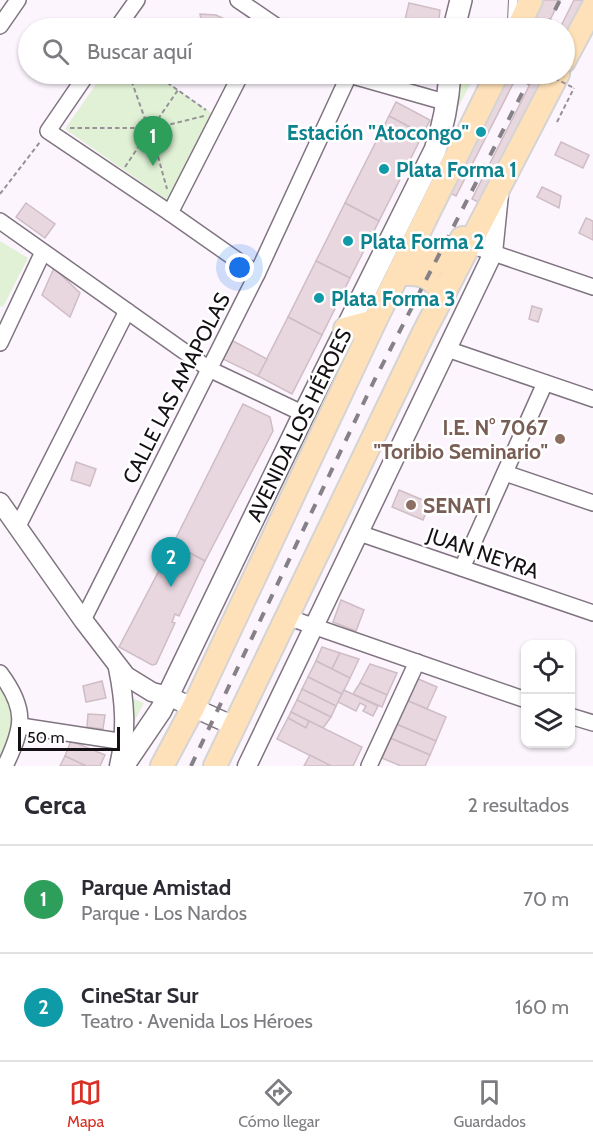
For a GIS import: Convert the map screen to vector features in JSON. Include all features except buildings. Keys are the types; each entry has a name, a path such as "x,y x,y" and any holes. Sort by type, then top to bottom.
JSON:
{"main road":[{"path":"456,18 461,0"},
{"path":"513,18 531,0"},
{"path":"575,45 593,7"},
{"name":"AVENIDA LOS HÉROES","path":"121,766 142,739 168,696 345,329 435,150 444,126 449,84"},
{"name":"AVENIDA LOS HÉROES","path":"162,766 193,708 375,321 492,84"},
{"path":"215,766 444,294 556,84"},
{"path":"417,236 419,249 426,258 434,262 443,261 452,254 469,228 488,212"},
{"path":"398,274 416,273 426,276 435,282 444,294"},
{"path":"345,329 375,321"}],"street":[{"path":"0,26 18,0"},
{"path":"124,18 137,0"},
{"path":"238,0 260,18"},
{"path":"80,84 48,131 257,274"},
{"path":"170,213 237,84"},
{"name":"CALLE LAS AMAPOLAS","path":"83,620 257,274 343,84"},
{"path":"382,84 448,103"},
{"path":"250,765 358,533 493,253 499,190"},
{"path":"0,221 209,369 304,414"},
{"path":"470,245 593,286"},
{"path":"0,343 4,323 43,252"},
{"path":"18,526 127,311"},
{"path":"447,350 593,399"},
{"path":"462,568 545,382"},
{"path":"505,473 593,503"},
{"path":"0,502 118,668 134,682 152,692 168,696 234,726"},
{"name":"JUAN NEYRA","path":"358,533 593,613"},
{"path":"286,617 521,699"},
{"path":"372,765 417,662"},
{"path":"118,668 122,688 125,742 121,766"},
{"path":"0,673 16,697 21,726 5,766"},
{"path":"575,718 593,723"},
{"path":"21,726 125,742"}],"lane":[{"path":"512,18 513,0"}],"path":[{"path":"133,84 145,119"},
{"path":"163,126 212,114 169,84"},
{"path":"557,122 560,84"},
{"path":"158,119 178,90"},
{"path":"150,117 158,119 163,126 161,138 154,142 143,140 139,128 145,119 150,117"},
{"path":"67,128 73,119"},
{"path":"67,128 139,128"},
{"path":"67,128 76,135"},
{"path":"0,194 48,131"},
{"path":"124,168 143,140"},
{"path":"154,142 170,200 170,213"}],"green space":[{"path":"96,84 170,84 213,114 170,202 65,129"},
{"path":"457,84 471,84 456,111"},
{"path":"0,241 28,258 3,307 0,306"},
{"path":"0,686 11,706 13,723 0,760"},
{"path":"129,697 144,703 134,722 130,721"}],"railway":[{"path":"551,18 560,0"},
{"path":"191,766 374,381 527,84"}],"place":[{"name":"Estación \"Atocongo\"","path":"481,132"},
{"name":"Parque Amistad","path":"153,166"},
{"name":"Plata Forma 1","path":"384,169"},
{"name":"Plata Forma 2","path":"348,241"},
{"name":"Plata Forma 3","path":"319,298"},
{"name":"I.E. N° 7067 \"Toribio Seminario\"","path":"560,439"},
{"name":"SENATI","path":"411,505"},
{"name":"CineStar Sur","path":"171,587"}]}
